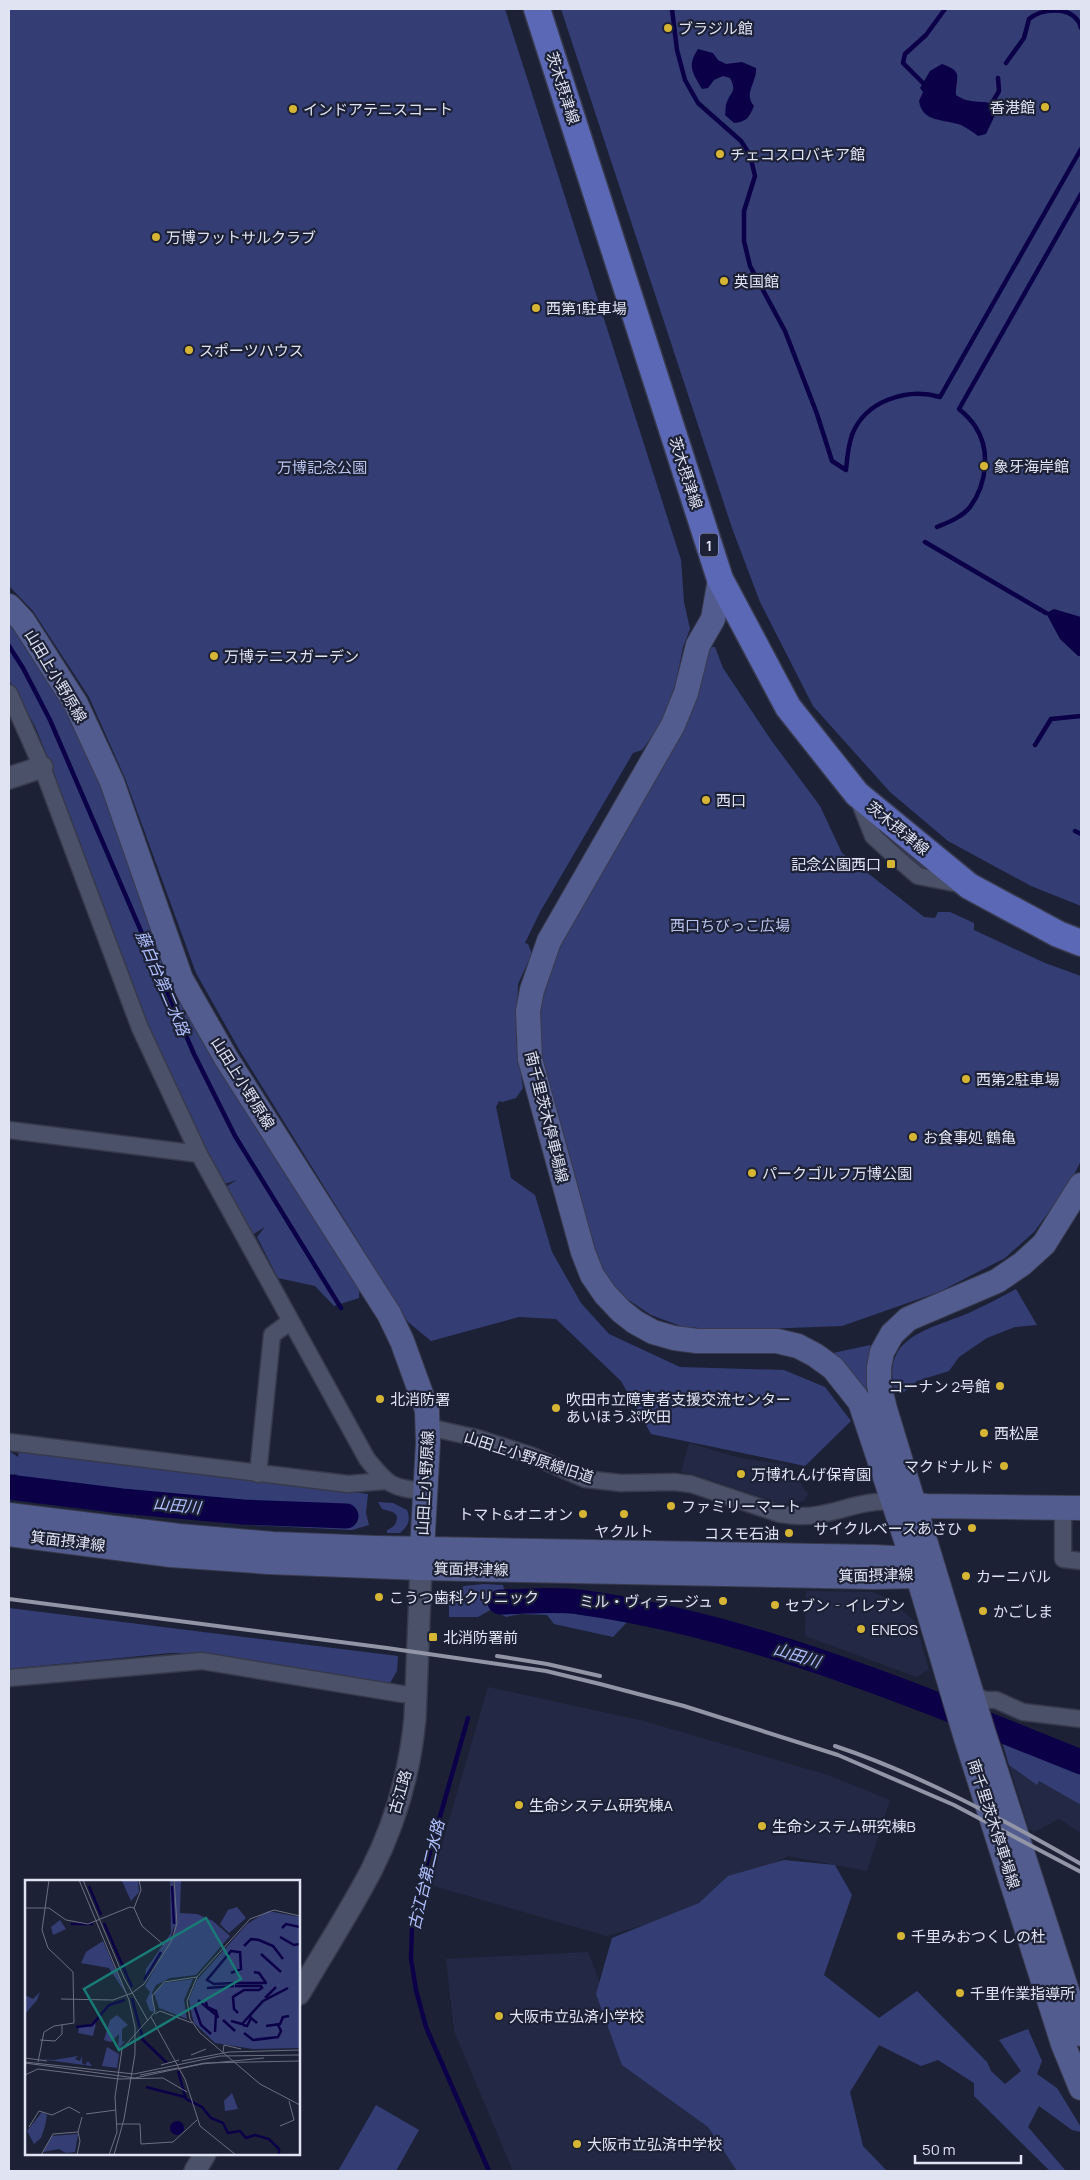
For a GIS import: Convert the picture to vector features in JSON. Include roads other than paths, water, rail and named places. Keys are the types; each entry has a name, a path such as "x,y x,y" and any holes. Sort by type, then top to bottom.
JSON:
{"main road":[{"name":"茨木摂津線","path":"537,9 720,579 788,708 857,794 969,886 1058,934 1081,943"},
{"name":"南千里茨木停車場線","path":"720,579 713,619 698,645 686,693 673,726 549,941 539,966 528,1012 530,1059 583,1252 592,1275 605,1294 621,1311 635,1322 653,1332 674,1338 697,1341 777,1341 798,1346 833,1368 860,1402 904,1503"},
{"name":"山田上小野原線","path":"9,606 23,621 76,704 112,782 181,980 226,1058 389,1314 402,1341 427,1410 428,1427 422,1558"},
{"path":"1072,1508 904,1503 880,1385 879,1367 882,1352 892,1334 908,1319 997,1281 1022,1264 1044,1244 1081,1184"},
{"name":"箕面摂津線","path":"9,1534 171,1555 269,1562 422,1558 921,1567 904,1503"},
{"name":"箕面摂津線","path":"9,1515 179,1536 422,1558"},
{"name":"南千里茨木停車場線","path":"921,1567 963,1695 1063,2044 1081,2088"},
{"name":"南千里茨木停車場線","path":"972,1727 1081,2034"}],"street":[{"path":"9,692 42,767 140,1028 199,1154 367,1459 386,1481 400,1489 425,1491"},
{"path":"9,778 42,767"},
{"path":"9,1130 199,1154"},
{"path":"258,1474 272,1335 291,1321"},
{"name":"山田上小野原線旧道","path":"428,1427 477,1438 530,1455 585,1479 621,1483 674,1482 692,1484 780,1514 815,1516 878,1500 904,1503"},
{"path":"9,1442 348,1484 386,1481"},
{"path":"1072,1508 1063,1559 1081,1560"},
{"name":"古江路","path":"300,1992 371,1871 402,1792 412,1742 422,1558"},
{"path":"9,1678 202,1662 402,1694 416,1694"},
{"path":"963,1695 985,1700 996,1700 1023,1712 1081,1719"},
{"path":"195,2171 204,2155"}],"waterway":[{"path":"672,9 677,50 685,80 698,103 741,141 750,155 755,176 744,211 744,241 750,266 785,331 817,414 832,461 846,470 852,435 858,423 877,405 901,396 914,394 940,397 1081,149"},
{"path":"923,83 903,63 905,54 926,35 945,9"},
{"path":"1006,63 1024,38 1029,19 1040,13 1047,11 1068,13 1074,16 1081,28"},
{"path":"992,103 999,91 998,78"},
{"path":"937,527 967,511 976,498 983,478 985,456 980,435 972,422 959,409 1081,194"},
{"path":"925,542 1046,613"},
{"name":"藤白台第二水路","path":"9,646 23,668 50,720 194,1054 235,1136 341,1308"},
{"path":"1035,745 1051,719 1081,716"},
{"path":"1075,831 1081,834"},
{"name":"山田川","path":"9,1487 122,1501 243,1512 346,1516"},
{"name":"山田川","path":"500,1602 550,1600 579,1602 644,1613 708,1628 772,1646 897,1689 1081,1762"},
{"name":"古江台第二水路","path":"468,1718 420,1887 412,1926 411,1959 416,1990 426,2027 489,2171"}],"railway":[{"path":"9,1599 387,1648 546,1671 600,1684 684,1706 838,1755 954,1805 1081,1872"},
{"path":"497,1656 547,1664 600,1676"},
{"path":"835,1746 897,1770 961,1799 1081,1864"}],"place":[{"name":"ブラジル館","path":"668,28"},
{"name":"香港館","path":"1045,107"},
{"name":"インドアテニスコート","path":"293,109"},
{"name":"チェコスロバキア館","path":"720,154"},
{"name":"万博フットサルクラブ","path":"156,237"},
{"name":"英国館","path":"724,281"},
{"name":"西第1駐車場","path":"536,308"},
{"name":"スポーツハウス","path":"189,350"},
{"name":"象牙海岸館","path":"984,466"},
{"name":"万博テニスガーデン","path":"214,656"},
{"name":"西口","path":"706,800"},
{"name":"記念公園西口","path":"891,864"},
{"name":"西第2駐車場","path":"966,1079"},
{"name":"お食事処 鶴亀","path":"913,1137"},
{"name":"パークゴルフ万博公園","path":"752,1173"},
{"name":"コーナン 2号館","path":"1000,1386"},
{"name":"北消防署","path":"380,1399"},
{"name":"吹田市立障害者支援交流センター あいほうぷ吹田","path":"556,1408"},
{"name":"西松屋","path":"984,1433"},
{"name":"マクドナルド","path":"1004,1466"},
{"name":"万博れんげ保育園","path":"741,1474"},
{"name":"ファミリーマート","path":"671,1506"},
{"name":"トマト&オニオン","path":"583,1514"},
{"name":"ヤクルト","path":"624,1514"},
{"name":"サイクルベースあさひ","path":"972,1528"},
{"name":"コスモ石油","path":"789,1533"},
{"name":"カーニバル","path":"966,1576"},
{"name":"こうつ歯科クリニック","path":"379,1597"},
{"name":"ミル・ヴィラージュ","path":"723,1601"},
{"name":"セブン‐イレブン","path":"775,1605"},
{"name":"かごしま","path":"983,1611"},
{"name":"ENEOS","path":"861,1629"},
{"name":"北消防署前","path":"433,1637"},
{"name":"生命システム研究棟A","path":"519,1805"},
{"name":"生命システム研究棟B","path":"762,1826"},
{"name":"千里みおつくしの杜","path":"901,1936"},
{"name":"千里作業指導所","path":"960,1993"},
{"name":"大阪市立弘済小学校","path":"499,2016"},
{"name":"大阪市立弘済中学校","path":"577,2144"}],"park label":[{"name":"万博記念公園","path":"322,467"},
{"name":"西口ちびっこ広場","path":"730,925"}]}
